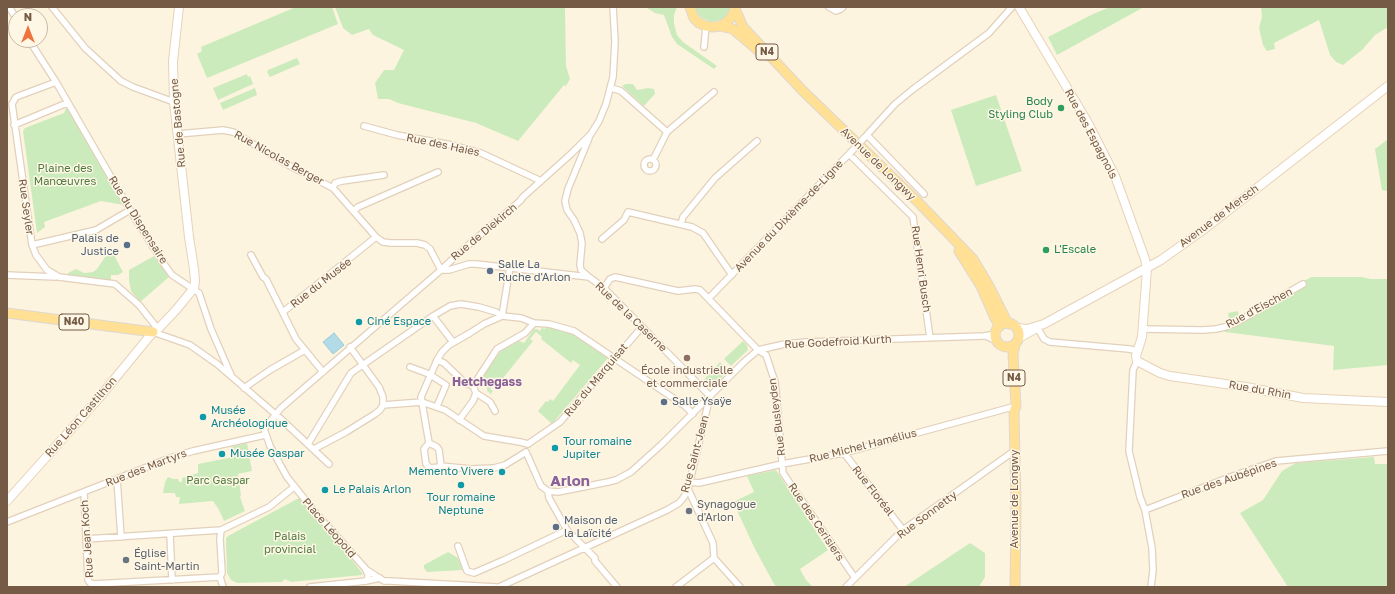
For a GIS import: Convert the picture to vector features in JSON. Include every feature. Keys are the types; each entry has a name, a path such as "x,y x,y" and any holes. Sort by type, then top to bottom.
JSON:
{"main road":[{"name":"Rue de Bastogne","path":"179,7 173,61 174,102 189,240 194,269 194,288"},
{"path":"690,7 694,18 699,23 706,26"},
{"name":"Rue des Espagnols","path":"1019,7 1088,123 1115,176 1145,259 1147,269"},
{"name":"N4","path":"720,26 727,22 732,16 735,8"},
{"name":"N4","path":"735,8 743,27 803,91"},
{"name":"N4","path":"706,26 720,26 733,29 803,91"},
{"name":"Avenue de Mersch","path":"1017,342 1037,327 1147,269 1203,230 1388,86"},
{"name":"Avenue de Longwy","path":"803,91 918,202 973,259 989,286 1002,314 1013,326"},
{"name":"Avenue de Longwy","path":"952,238 980,286 995,318 999,337 1009,361 1014,408"},
{"path":"1137,361 1138,351 1141,344 1147,269"},
{"name":"Rue Léon Castilhon","path":"7,501 99,398 156,330 187,298 194,288"},
{"name":"N40","path":"7,313 156,330"},
{"path":"1013,326 999,337 1009,347 1017,342"},
{"name":"N4","path":"1013,326 1019,331 1017,342"},
{"name":"Avenue de Mersch","path":"1013,326 1027,329 1037,327"},
{"name":"Avenue de Longwy","path":"1015,587 1016,504 1014,451 1014,355 1017,342"},
{"name":"Rue du Rhin","path":"1137,361 1160,373 1170,376 1246,387 1303,398 1388,402"}],"street":[{"path":"52,7 85,48 122,81 174,102"},
{"name":"Rue de Diekirch","path":"275,414 458,254 520,202 523,197 591,134 599,121 606,104 613,77 615,42 613,7"},
{"path":"829,7 836,11 843,7"},
{"name":"Avenue du Dixième-de-Ligne","path":"709,298 850,153 895,104 988,33 1012,7"},
{"path":"704,48 706,26"},
{"name":"Rue du Dispensaire","path":"35,48 130,210 172,275 194,288"},
{"name":"Rue Seyler","path":"56,82 16,97 12,104 32,246 41,263 47,270 59,277"},
{"path":"611,88 621,91 667,132"},
{"path":"653,160 667,132 714,92"},
{"path":"14,125 67,103"},
{"name":"Rue des Haies","path":"364,126 397,135 481,152 542,181"},
{"name":"Rue Nicolas Berger","path":"178,134 229,130 292,167 333,188 376,237"},
{"path":"589,277 581,270 582,243 580,233 578,226 567,210 565,201 568,189 591,134"},
{"path":"865,137 924,194"},
{"path":"681,224 683,217 715,178 757,141"},
{"path":"572,153 580,160"},
{"name":"Rue Henri Busch","path":"850,153 913,217 930,338"},
{"path":"353,211 358,207 438,172"},
{"name":"Rue Nicolas Berger","path":"333,188 335,183 342,181 384,175"},
{"path":"32,246 96,230 130,210"},
{"path":"602,239 624,220 628,212 692,227 703,233 732,275"},
{"path":"376,237 383,242 417,243 425,245 430,249 441,270"},
{"name":"Rue du Musée","path":"323,372 296,339 283,312 376,237"},
{"path":"251,255 263,277 266,279 283,312"},
{"name":"Rue de la Caserne","path":"441,270 450,270 469,264 476,264 589,277 604,288 710,396"},
{"path":"502,316 510,267"},
{"name":"Rue Seyler","path":"7,275 59,277 115,284 140,305 150,318 156,330"},
{"name":"Rue Busleyden","path":"604,288 610,279 615,277 678,291 695,289 700,290 709,298 758,350 766,355 775,382 782,464"},
{"name":"Rue d'Eischen","path":"1142,329 1203,330 1225,327 1237,322 1303,284"},
{"path":"194,288 201,296 211,329 231,374"},
{"path":"308,444 351,373 433,316 450,306 461,304 479,307 496,312 502,316 521,318 534,323 549,324 574,331 685,406 693,414"},
{"path":"433,316 454,342"},
{"path":"502,316 484,324 454,342 446,348 437,360 421,397 429,443 424,449 426,464 430,468 441,466 471,469 494,468 505,464 526,452"},
{"path":"473,386 497,349 525,333 534,323"},
{"name":"Rue du Marquisat","path":"528,444 560,422 642,327"},
{"path":"1037,327 1044,339 1050,342 1138,351"},
{"path":"156,330 190,345 231,374 244,388 275,414 329,464"},
{"name":"Rue Godefroid Kurth","path":"548,491 558,492 608,482 627,474 662,444 744,362 758,350 785,344 806,342 986,336 999,337"},
{"path":"314,449 375,414 383,405 383,396 378,387 350,348"},
{"path":"244,388 270,370 305,350"},
{"path":"437,360 444,363 464,382 473,386 476,393 490,402 495,411"},
{"path":"1137,361 1133,370 1129,451 1141,501 1145,510 1152,548 1153,570 1151,587"},
{"path":"410,367 430,374 446,385 436,406"},
{"path":"459,420 473,401 476,393"},
{"name":"Rue Saint-Jean","path":"498,587 667,510 679,503 684,497 688,488 710,396"},
{"path":"383,405 422,402 445,410 484,436 528,444 526,452 541,486 548,491 549,498 567,530 595,558 595,561"},
{"name":"Rue Michel Hamélius","path":"689,482 698,483 782,464 844,453 1014,408"},
{"path":"265,435 264,429 275,414"},
{"name":"Rue des Martyrs","path":"7,522 170,458 193,451 265,435"},
{"name":"Place Léopold","path":"265,435 280,466 294,486 365,568 380,578"},
{"path":"429,443 437,447 439,450 441,466"},
{"name":"Rue Sonnetty","path":"846,587 903,530 1014,451"},
{"name":"Rue des Aubépines","path":"1145,510 1263,465 1293,459 1388,451"},
{"name":"Rue Floréal","path":"844,453 903,530"},
{"name":"Rue des Cerisiers","path":"782,464 783,473 855,578"},
{"path":"117,479 121,537"},
{"path":"86,539 221,530 269,507 294,486"},
{"path":"688,488 713,543 714,558 740,587"},
{"name":"Rue Jean Koch","path":"84,492 88,580 90,583 172,580"},
{"path":"221,530 220,539 222,572 220,577 223,587"},
{"path":"458,546 467,571 474,573 567,530"},
{"path":"170,534 172,580 220,577"},
{"path":"575,552 587,553 617,587"},
{"path":"676,587 714,558"},
{"path":"365,568 368,574 366,581"},
{"path":"310,587 380,578 384,581 390,582 498,587"}],"green space":[{"path":"296,7 332,7 338,24 207,78 197,54 202,51 201,47"},
{"path":"335,7 565,7 566,66 570,79 566,86 564,85 518,141 476,123 398,103 389,99 378,99 375,83 384,70 394,70 404,50 373,35 369,29 352,35 343,28"},
{"path":"647,7 677,7 674,15 674,24 677,35 683,42 717,66 714,69 677,44 672,37 664,15 655,13"},
{"path":"695,7 731,7 728,14 723,19 709,21 702,18 697,13"},
{"path":"1110,7 1144,7 1057,55 1048,37"},
{"path":"1261,7 1388,7 1388,27 1375,35 1362,50 1343,65 1336,62 1330,55 1319,20 1274,43 1275,49 1267,51 1263,45 1259,28 1262,17"},
{"path":"297,58 300,64 270,77 267,72 268,70"},
{"path":"247,74 248,77 250,76 253,84 218,100 213,88"},
{"path":"626,84 633,84 637,90 648,88 654,89 655,94 644,106 622,86"},
{"path":"255,88 257,95 223,110 220,103"},
{"path":"996,95 1022,171 976,186 951,110"},
{"name":"Plaine des Manœuvres","path":"66,108 68,108 124,205 101,201 44,222 45,227 37,233 23,131 25,128 64,113"},
{"path":"1388,139 1388,191 1382,190 1375,149"},
{"path":"116,251 118,254 115,257 123,272 118,275 111,275 111,282 67,277 68,273 76,269 84,273 93,272 97,269 105,257"},
{"path":"154,256 169,277 140,302 131,291 129,270"},
{"path":"1312,277 1361,277 1371,279 1388,279 1388,365 1333,370 1334,346 1225,332 1225,327 1229,320 1228,313 1238,311 1239,317"},
{"path":"542,327 544,329 548,327 572,333 606,355 608,358 552,424 538,411 546,401 548,402 550,399 553,401 580,365 573,360 571,363 541,339 542,337 536,332 530,339 533,341 499,383 497,381 490,389 493,391 491,394 487,391 487,388 480,385 478,382 480,377 502,350 519,341 524,343 534,329 540,331"},
{"path":"743,341 747,345 748,350 731,366 724,359"},
{"path":"720,362 728,371 713,386 707,387 702,382"},
{"name":"Parc Gaspar","path":"247,443 252,471 238,474 240,497 245,511 224,521 213,501 179,504 180,497 176,497 175,493 163,493 165,482 168,477 178,479 179,482 182,482 182,478 198,473 198,464 233,457 231,447"},
{"path":"1374,457 1375,464 1388,464 1388,587 1288,587 1240,513 1263,500 1282,471 1296,463"},
{"path":"776,470 828,550 800,569 806,580 813,587 777,587 774,584 755,549 733,502 754,492 747,476"},
{"name":"Palais provincial","path":"299,498 338,542 363,574 291,582 285,579 282,582 237,583 231,580 227,573 226,538"},
{"path":"970,543 985,553 985,577 979,587 904,587"},
{"path":"448,552 458,558 463,570 427,572 424,565"}],"water":[{"path":"334,333 344,345 333,354 323,342"}],"place":[{"name":"Body Styling Club","path":"1061,108"},
{"name":"Palais de Justice","path":"127,245"},
{"name":"L'Escale","path":"1046,250"},
{"name":"Salle La Ruche d'Arlon","path":"490,271"},
{"name":"Ciné Espace","path":"359,322"},
{"name":"École industrielle et commerciale","path":"687,358"},
{"name":"Salle Ysaÿe","path":"664,402"},
{"name":"Musée Archéologique","path":"203,417"},
{"name":"Tour romaine Jupiter","path":"555,448"},
{"name":"Musée Gaspar","path":"222,454"},
{"name":"Memento Vivere","path":"502,472"},
{"name":"Tour romaine Neptune","path":"461,485"},
{"name":"Le Palais Arlon","path":"325,490"},
{"name":"Synagogue d'Arlon","path":"689,511"},
{"name":"Maison de la Laïcité","path":"556,527"},
{"name":"Église Saint-Martin","path":"126,560"}],"district":[{"name":"Hetchegass","path":"487,382"},
{"name":"Arlon","path":"570,481"}]}
